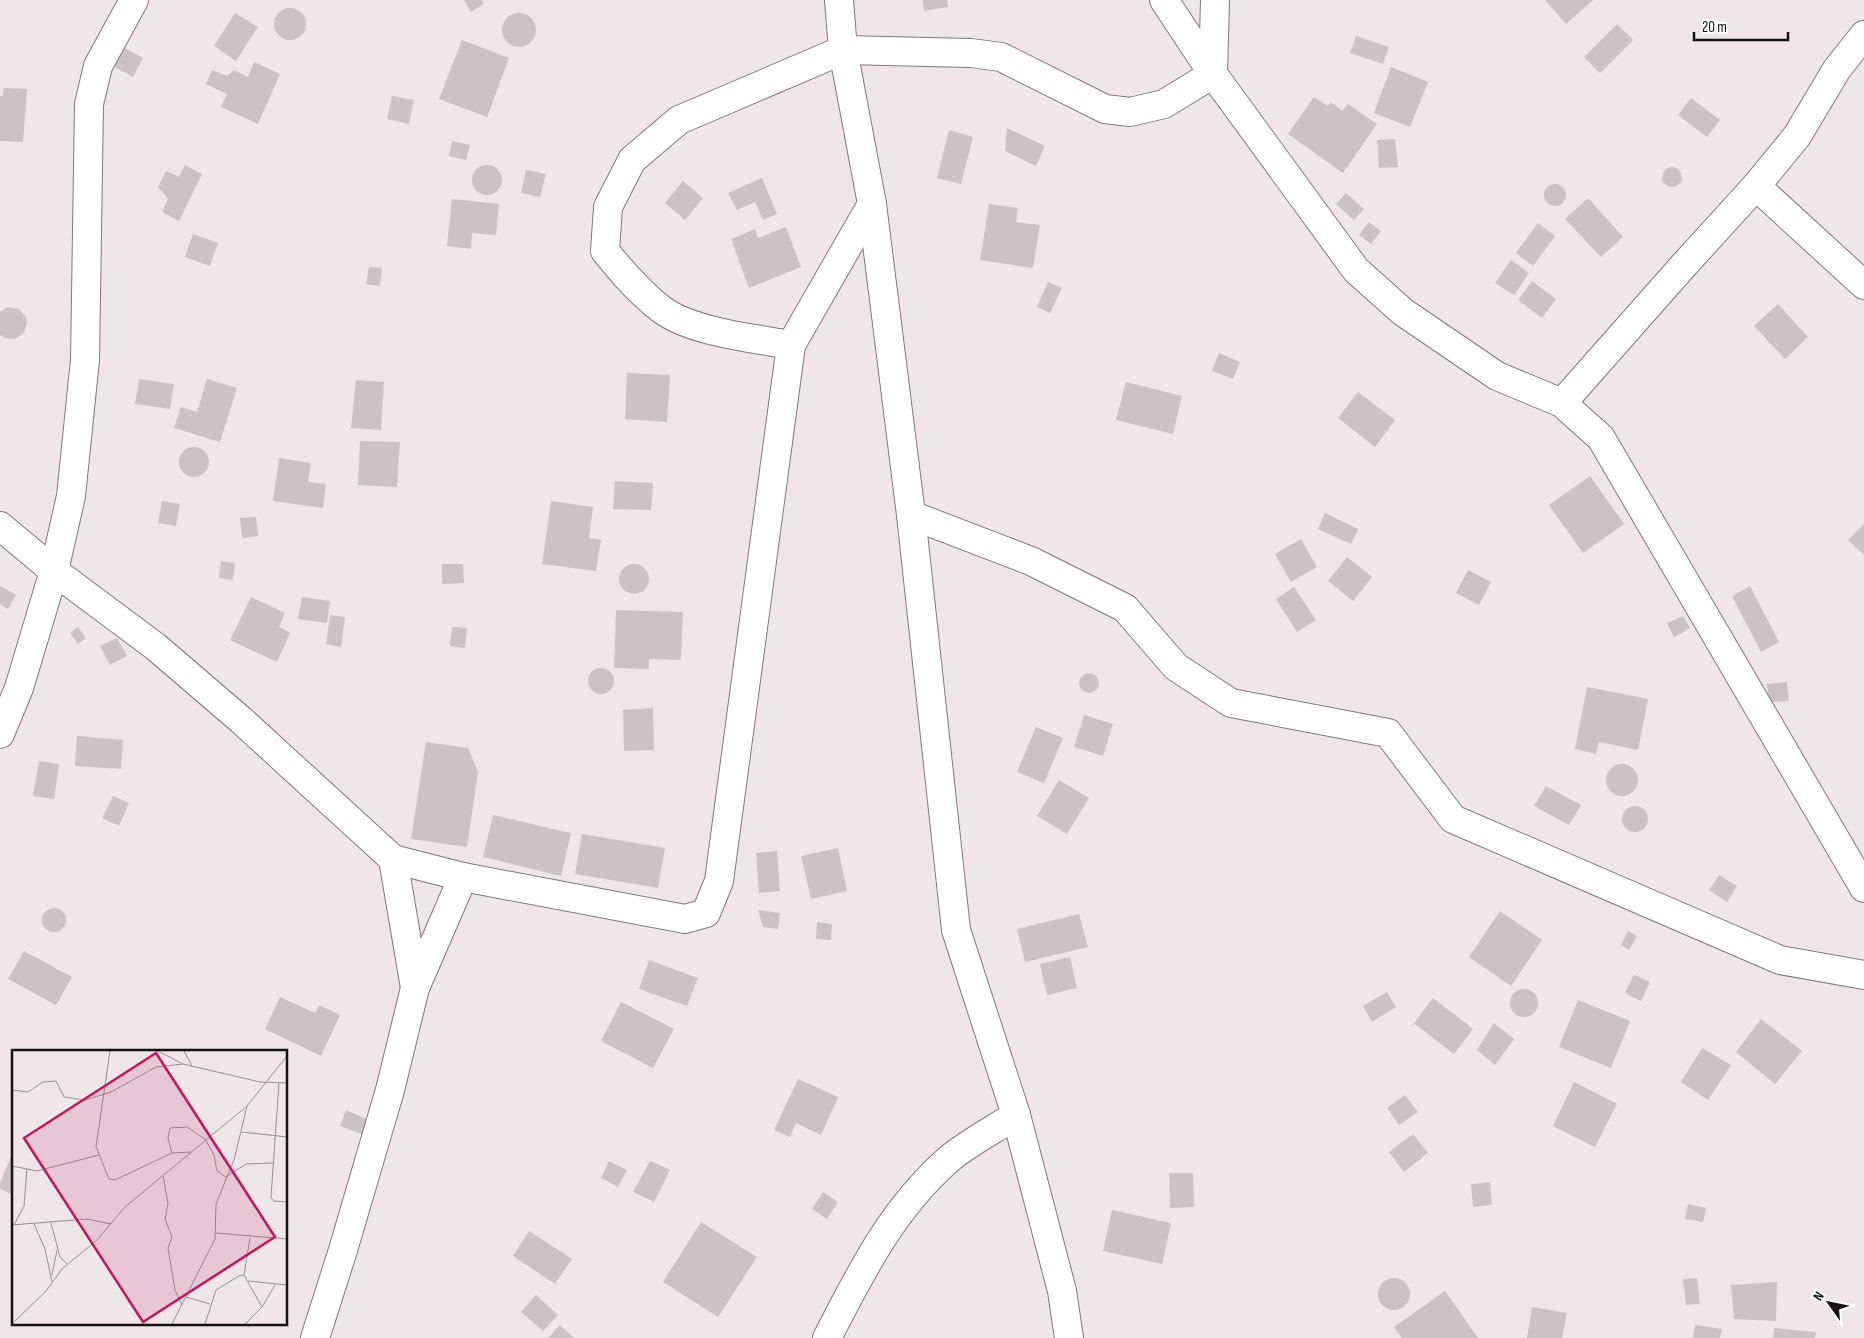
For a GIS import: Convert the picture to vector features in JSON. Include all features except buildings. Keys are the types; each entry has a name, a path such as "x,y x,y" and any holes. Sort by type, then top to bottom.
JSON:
{"street":[{"path":"0,734 19,688 54,571 71,496 85,360 89,104 98,66 134,0"},
{"path":"839,0 843,50 872,204 911,515 956,930 1016,1115 1062,1290 1069,1338"},
{"path":"1164,0 1213,74 1356,270 1403,312 1497,376 1562,404 1601,438 1864,888"},
{"path":"1213,74 1215,0"},
{"path":"1562,404 1756,186 1797,136 1837,69 1864,35"},
{"path":"791,345 698,327 662,310 631,283 605,251 608,207 632,160 679,120 843,50 972,52 1001,57 1105,109 1130,112 1164,104 1213,74"},
{"path":"1756,186 1864,285"},
{"path":"0,526 54,571 156,647 241,720 393,859 463,877 685,919 706,913 719,881 791,345 872,204"},
{"path":"911,515 1031,560 1125,608 1176,667 1231,703 1388,733 1453,819 1780,960 1864,975"},
{"path":"393,859 415,988"},
{"path":"315,1338 390,1090 415,988 463,877"},
{"path":"827,1338 868,1259 901,1209 950,1158 1016,1115"}]}
